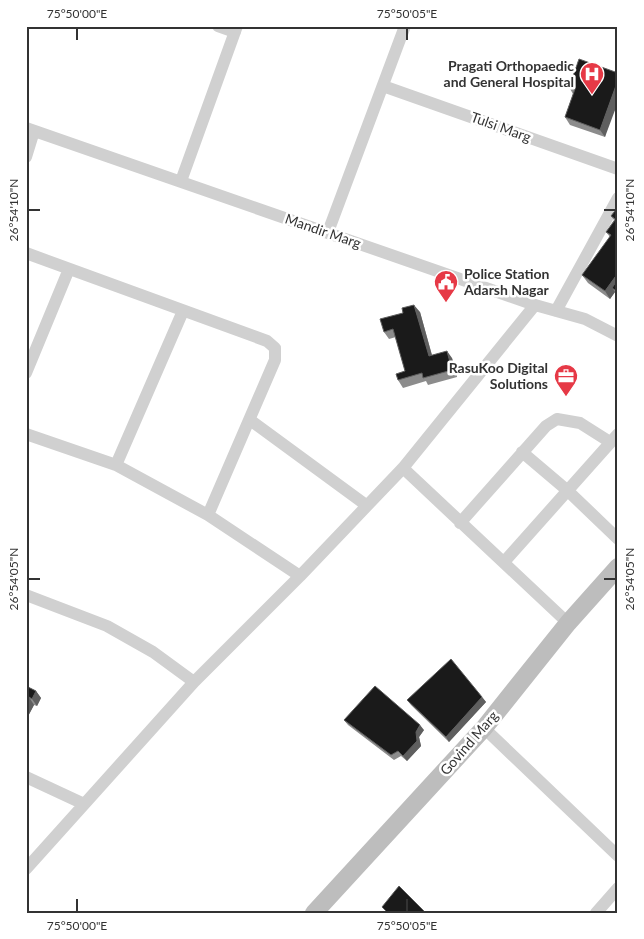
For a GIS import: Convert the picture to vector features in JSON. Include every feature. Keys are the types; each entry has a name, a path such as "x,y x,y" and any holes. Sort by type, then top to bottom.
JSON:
{"street":[{"path":"181,181 236,29 218,26"},
{"path":"328,232 405,26"},
{"name":"Tulsi Marg","path":"383,86 618,170"},
{"path":"26,157 30,130"},
{"name":"Mandir Marg","path":"30,130 535,305 585,319 618,336"},
{"path":"556,311 618,198"},
{"path":"26,253 267,341 275,348 275,360 208,515"},
{"path":"26,373 69,268"},
{"path":"26,869 194,682 300,576 403,468 535,305"},
{"path":"116,465 183,310"},
{"path":"460,523 546,426 558,419 580,423 614,438 504,562"},
{"path":"250,420 366,505"},
{"path":"26,434 116,465 208,515 300,576"},
{"path":"522,452 568,491 618,539"},
{"path":"403,468 568,623"},
{"name":"Govind Marg","path":"314,913 484,728 568,623 618,567"},
{"path":"26,595 107,626 153,652 194,682"},
{"path":"484,728 618,856"},
{"path":"26,777 84,804"},
{"path":"596,913 618,888"}],"building":[{"path":"579,59 618,73 618,80 600,130 565,117 575,89 569,87"},
{"path":"618,207 618,221 611,216"},
{"path":"615,220 618,222 618,273 605,291 582,275 611,235 606,232"},
{"path":"618,279 618,292 612,288"},
{"path":"414,305 429,356 447,351 452,370 423,378 422,373 398,380 396,374 405,371 393,329 384,332 380,319 403,313 402,308"},
{"path":"451,659 482,697 446,737 407,700"},
{"path":"26,686 36,691 32,699 29,697 26,703"},
{"path":"375,686 420,725 416,732 417,741 403,756 398,751 391,755 344,720"},
{"path":"399,886 426,913 388,913 382,907"}],"place":[{"name":"Pragati Orthopaedic and General Hospital","path":"592,95"},
{"name":"Police Station Adarsh Nagar","path":"446,303"},
{"name":"RasuKoo Digital Solutions","path":"566,397"}]}
